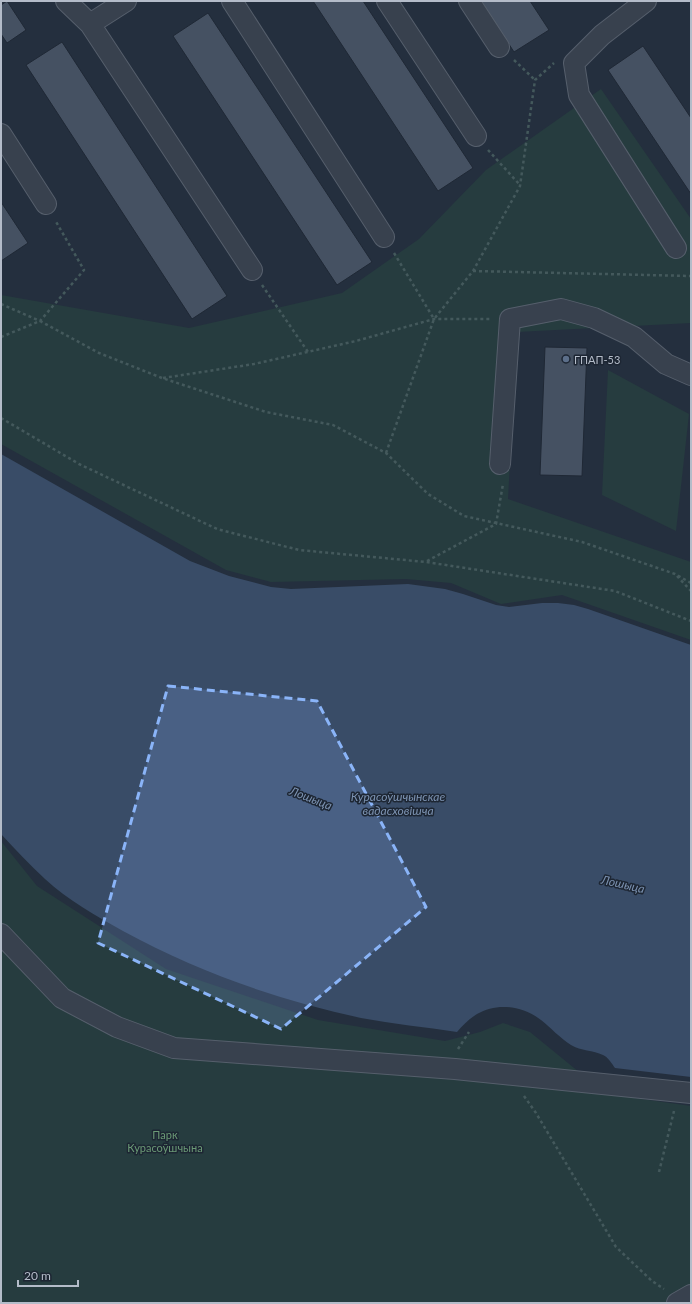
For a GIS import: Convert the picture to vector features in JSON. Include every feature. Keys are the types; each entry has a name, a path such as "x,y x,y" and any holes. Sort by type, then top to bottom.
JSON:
{"street":[{"path":"66,1 90,24 252,270"},
{"path":"90,24 126,1"},
{"path":"232,1 384,237"},
{"path":"387,1 476,136"},
{"path":"469,1 499,47"},
{"path":"646,1 602,35 574,63 579,95 676,248"},
{"path":"1,134 46,204"},
{"path":"502,473 510,319 561,309 594,318 634,337 666,364 691,376"},
{"path":"1,934 62,998 117,1027 174,1048 455,1069 685,1092"}],"path":[{"path":"499,47 535,80"},
{"path":"386,453 434,319 473,271 520,186 535,80 557,60"},
{"path":"476,136 520,186"},
{"path":"1,337 40,320 84,270 46,204"},
{"path":"384,237 434,319"},
{"path":"252,270 308,352"},
{"path":"473,271 691,276"},
{"path":"1,304 40,320 99,353 162,378 266,412 333,425 386,453 428,494 464,516 582,542 675,574 691,583"},
{"path":"162,378 254,364 356,341 434,319 510,319"},
{"path":"1,418 79,464 216,530 299,550 426,562 615,591 691,621"},
{"path":"496,524 502,473"},
{"path":"426,562 496,524"},
{"path":"675,574 691,591"},
{"path":"458,1048 469,1032"},
{"path":"509,1074 536,1113 616,1247 652,1281 683,1299"},
{"path":"659,1172 685,1092"}],"highlighted area":[{"path":"168,686 317,701 426,907 281,1029 98,943"}],"green space":[{"path":"601,89 691,219 691,323 517,332 508,499 691,562 691,640 562,595 501,604 451,583 406,579 271,582 226,570 1,444 1,295 189,328 342,293 419,239 486,170"},
{"path":"608,370 689,414 676,531 602,495"},
{"name":"Парк Курасоўшчына","path":"1,841 37,886 166,969 318,1020 445,1041 480,1032 503,1023 530,1032 606,1094 691,1106 691,1303 1,1303"}],"water":[{"name":"Курасоўшчынскае вадасховішча","path":"1,454 190,561 229,576 271,587 291,589 408,584 445,589 496,605 509,607 542,603 574,605 691,645 691,1077 615,1068 605,1056 571,1045 534,1015 526,1011 510,1007 485,1010 471,1018 457,1032 361,1018 299,1003 209,972 151,946 82,907 45,879 1,834"}],"building":[{"path":"7,1 26,30 7,43 1,34 1,5"},
{"path":"313,1 363,1 473,168 438,191"},
{"path":"481,1 530,1 549,30 514,52"},
{"path":"208,13 372,262 337,285 173,36"},
{"path":"62,42 227,296 192,319 26,65"},
{"path":"643,46 691,118 691,194 608,70"},
{"path":"1,202 28,243 1,261"},
{"path":"545,347 587,348 582,476 540,475"}],"place":[{"name":"ГПАП-53","path":"566,359"}],"water label":[{"name":"Лошыца","path":"311,798"},
{"name":"Лошыца","path":"623,884"}]}
